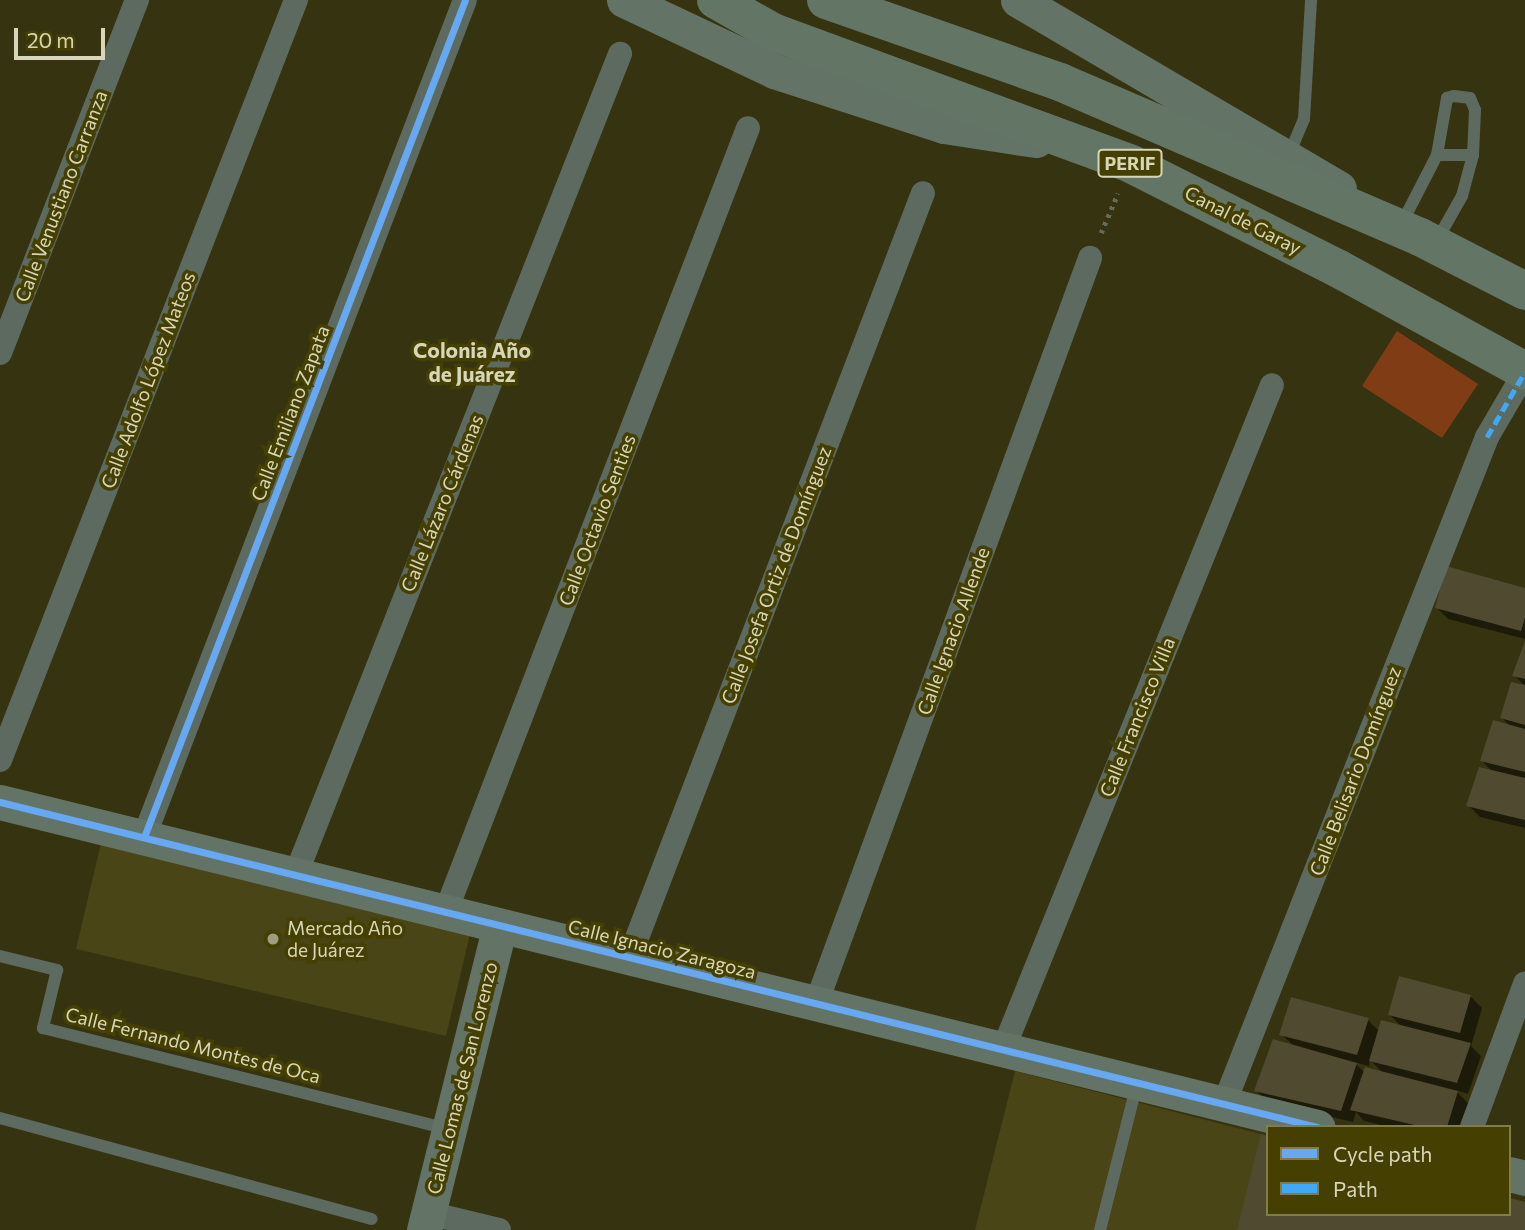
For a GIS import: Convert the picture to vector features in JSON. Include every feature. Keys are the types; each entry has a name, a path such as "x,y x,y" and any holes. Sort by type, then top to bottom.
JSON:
{"highway":[{"name":"Canal de Garay","path":"716,0 773,32 1131,164 1339,270 1525,372"},
{"name":"PERIF","path":"826,0 1060,82 1418,236 1525,291"}],"street":[{"name":"Calle Venustiano Carranza","path":"0,353 138,0"},
{"name":"Calle Adolfo López Mateos","path":"0,760 296,0"},
{"name":"Calle Emiliano Zapata","path":"144,837 466,0"},
{"path":"624,0 774,71 931,122 1092,148"},
{"path":"1018,0 1418,236"},
{"name":"Calle Lázaro Cárdenas","path":"296,874 620,54"},
{"name":"Calle Octavio Senties","path":"446,911 748,128"},
{"name":"Calle Josefa Ortiz de Domínguez","path":"630,956 923,193"},
{"name":"Calle Ignacio Allende","path":"816,1004 1090,258"},
{"name":"Calle Belisario Domínguez","path":"1224,1104 1487,437 1525,372"},
{"name":"Calle Francisco Villa","path":"1003,1050 1272,385"},
{"name":"Calle Ignacio Zaragoza","path":"0,802 1309,1125"},
{"name":"Calle Lomas de San Lorenzo","path":"426,1222 500,926"},
{"path":"1473,1125 1525,984"},
{"path":"426,1222 499,1230"}],"lane":[{"path":"1288,157 1304,119 1311,0"},
{"path":"1447,98 1469,98 1474,103 1473,155 1462,196 1418,236 1447,98"},
{"path":"1437,155 1473,155"},
{"name":"Calle Fernando Montes de Oca","path":"0,956 57,970 43,1028 448,1129"},
{"path":"1100,1230 1138,1081"},
{"path":"0,1118 371,1219"}],"path":[{"path":"1090,258 1131,164"}],"shaded area":[{"path":"1397,331 1478,384 1442,438 1362,386"},
{"name":"Mercado Año de Juárez","path":"101,843 471,930 446,1036 76,949"},
{"path":"1015,1071 1266,1135 1266,1216 1511,1216 1511,1198 1525,1202 1525,1230 975,1230"}],"building":[{"path":"1446,566 1525,588 1525,618 1521,631 1435,608"},
{"path":"1525,641 1525,679 1512,676"},
{"path":"1511,682 1525,685 1525,725 1500,718"},
{"path":"1493,720 1525,729 1525,772 1480,761"},
{"path":"1479,767 1525,778 1525,820 1466,806"},
{"path":"1399,976 1471,995 1460,1033 1388,1015"},
{"path":"1291,997 1369,1018 1357,1055 1279,1035"},
{"path":"1381,1020 1471,1043 1457,1083 1369,1061"},
{"path":"1273,1039 1357,1063 1341,1111 1254,1091"},
{"path":"1365,1067 1458,1091 1448,1125 1414,1125 1350,1110"},
{"path":"1261,1134 1266,1135 1266,1216 1511,1216 1511,1198 1525,1202 1525,1230 1237,1230"}],"marked path":[{"path":"1487,437 1525,372"}],"cycle path":[{"path":"144,837 465,0"},
{"path":"0,802 1309,1125"}],"place":[{"name":"Mercado Año de Juárez","path":"273,939"}],"district":[{"name":"Colonia Año de Juárez","path":"472,362"}]}
